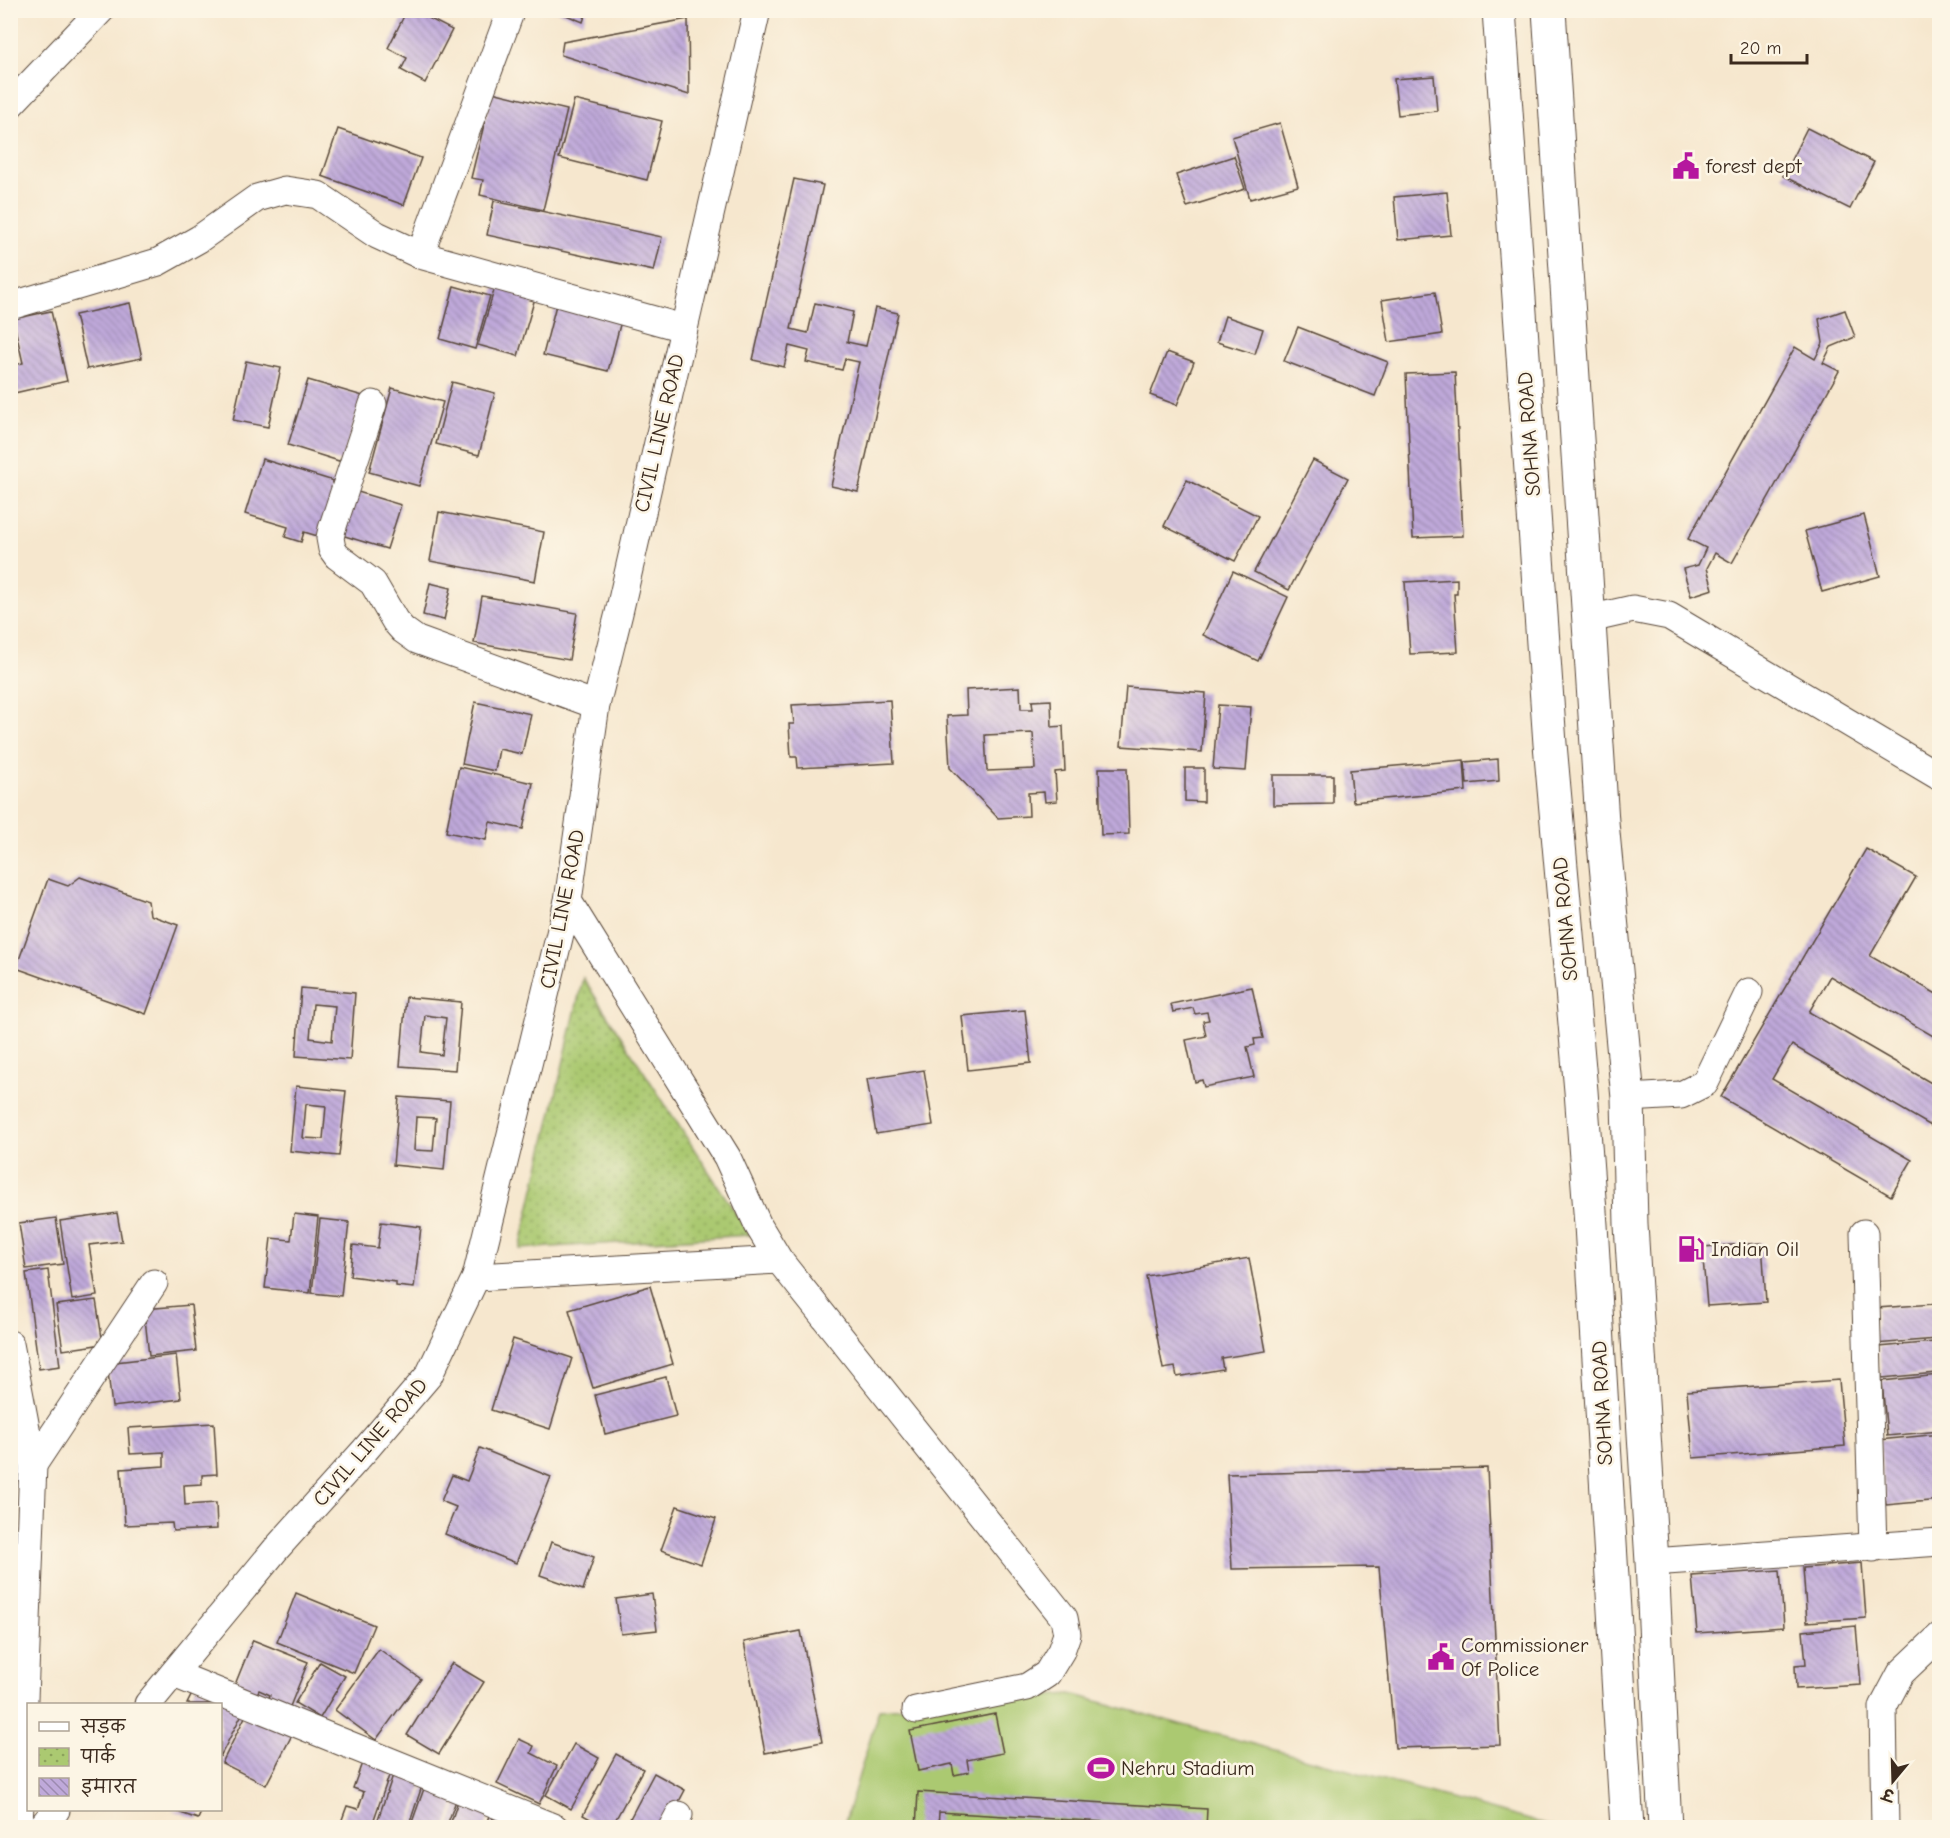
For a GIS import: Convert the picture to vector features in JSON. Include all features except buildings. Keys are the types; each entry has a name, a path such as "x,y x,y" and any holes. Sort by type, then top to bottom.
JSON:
{"main road":[{"name":"SOHNA ROAD","path":"1499,10 1550,744 1590,1214 1627,1827"},
{"name":"SOHNA ROAD","path":"1549,10 1602,822 1628,1098 1631,1225 1652,1562 1665,1827"},
{"path":"1622,1754 1661,1751"}],"street":[{"path":"13,96 101,10"},
{"path":"420,255 511,10"},
{"name":"CIVIL LINE ROAD","path":"148,1703 276,1549 366,1450 429,1375 476,1277 568,901 596,705 758,10"},
{"path":"10,306 158,262 199,239 257,198 285,190 318,195 377,235 420,255 683,328"},
{"path":"374,404 332,529 330,538 332,549 373,583 394,621 417,640 596,705"},
{"path":"1589,619 1633,609 1669,616 1940,777"},
{"path":"568,901 727,1157 758,1225 779,1260 1064,1618 1067,1634 1061,1651 1047,1674 1027,1687 916,1710"},
{"path":"1628,1098 1682,1095 1705,1083 1749,992"},
{"path":"1864,1233 1874,1548"},
{"path":"476,1277 779,1260"},
{"path":"33,1465 154,1283"},
{"path":"10,1344 33,1465 19,1827"},
{"path":"1652,1562 1940,1542"},
{"path":"1885,1827 1883,1707 1902,1673 1940,1636"},
{"path":"174,1674 555,1827"},
{"path":"41,1827 54,1811"}],"green space":[{"path":"583,978 750,1235 520,1249"},
{"name":"Nehru Stadium","path":"1071,1694 1555,1827 843,1828 879,1709"}],"place":[{"name":"forest dept","path":"1686,166"},
{"name":"Indian Oil","path":"1691,1249"},
{"name":"Commissioner Of Police","path":"1441,1657"},
{"name":"Nehru Stadium","path":"1101,1768"}]}
